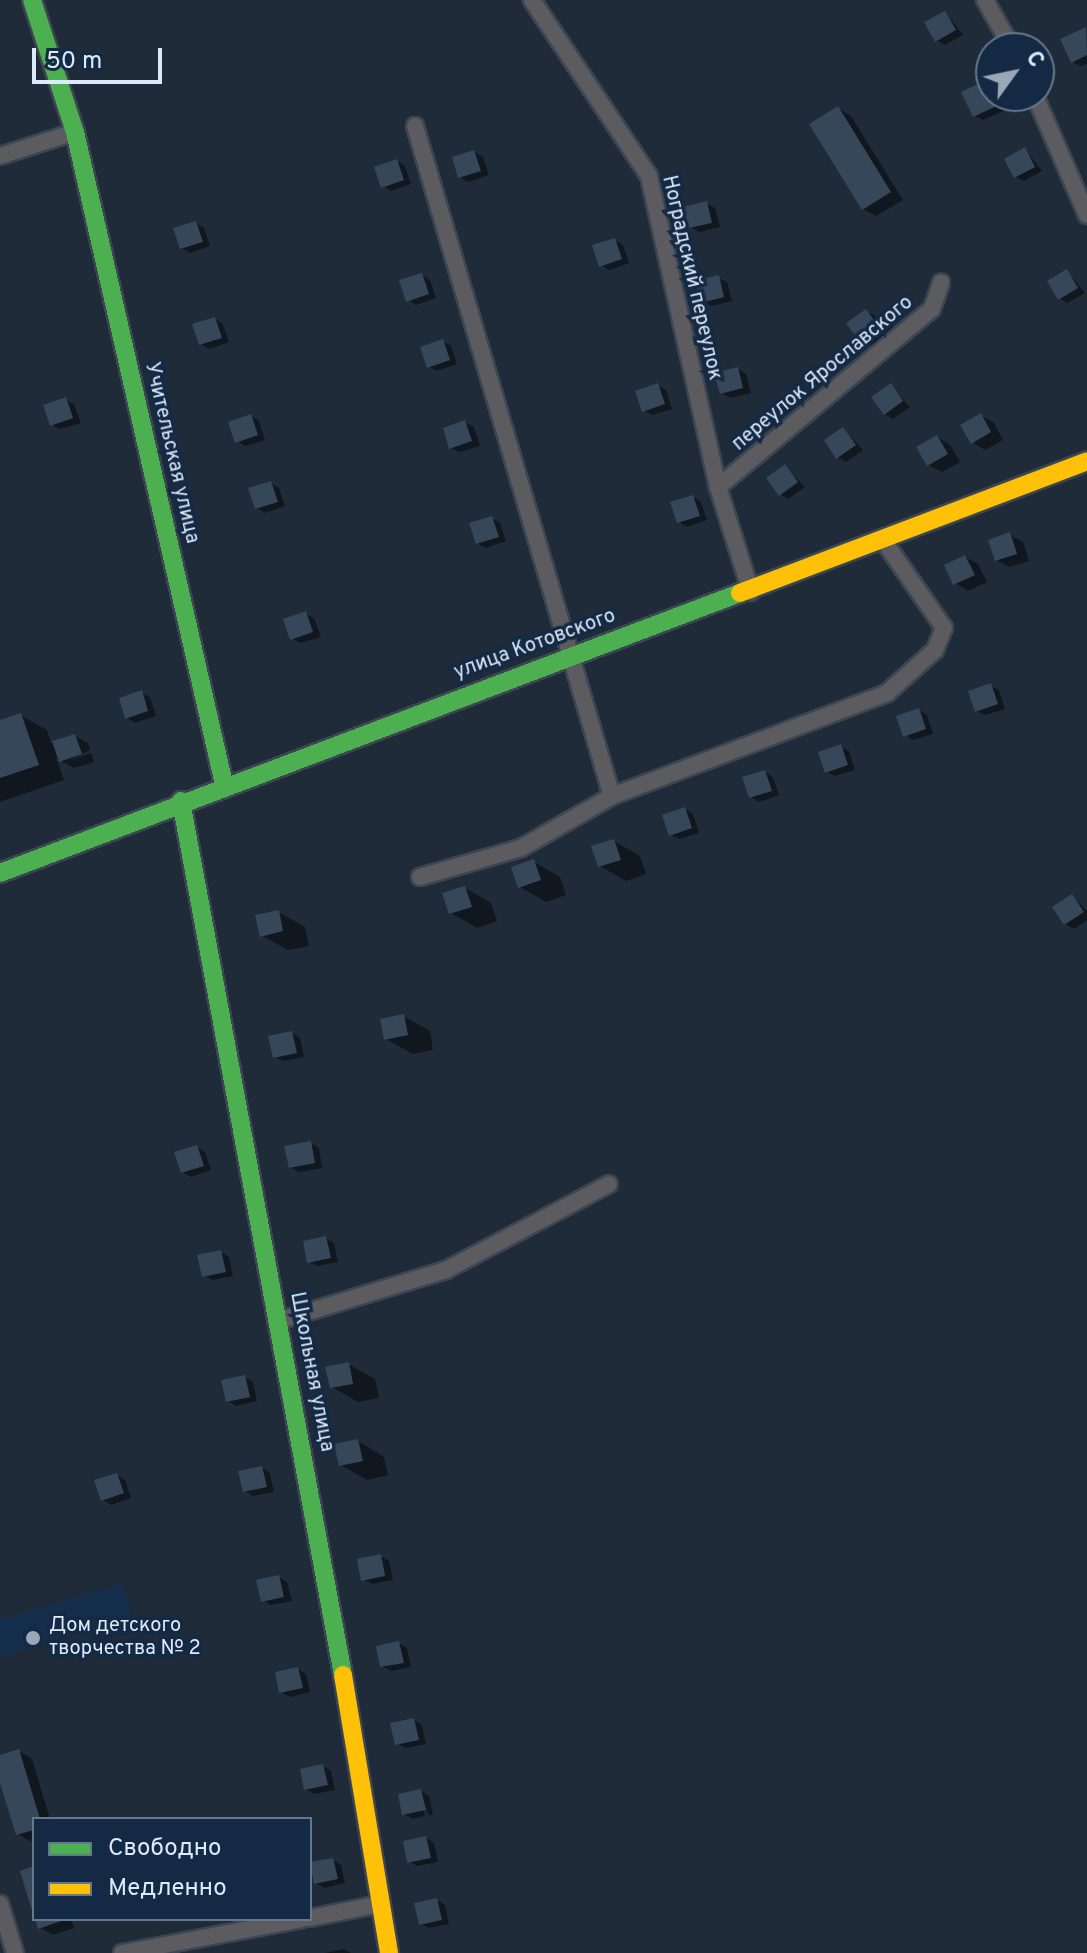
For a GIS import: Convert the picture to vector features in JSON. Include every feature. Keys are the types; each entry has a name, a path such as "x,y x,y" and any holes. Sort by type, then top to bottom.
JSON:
{"street":[{"name":"Учительская улица","path":"32,0 75,132 224,784"},
{"name":"Ноградский переулок","path":"532,0 649,176 718,487 751,592"},
{"path":"985,0 1003,32"},
{"path":"1043,112 1084,192 1087,215"},
{"path":"415,126 612,796"},
{"path":"0,156 75,132"},
{"name":"переулок Ярославского","path":"718,487 932,309 941,283"},
{"name":"улица Котовского","path":"0,873 224,784 570,655 751,592 1087,461"},
{"path":"420,877 521,848 612,796 887,693 935,650 944,628 883,540"},
{"name":"Школьная улица","path":"181,801 278,1321 389,1953"},
{"path":"278,1321 446,1270 609,1184"},
{"path":"0,1904 15,1953"},
{"path":"312,1918 380,1904"},
{"path":"122,1953 291,1921"}],"shaded area":[{"name":"Дом детского творчества № 2","path":"122,1584 133,1618 0,1656 0,1619"}],"building":[{"path":"945,11 956,30 935,42 924,22"},
{"path":"1086,27 1087,55 1071,63 1060,39"},
{"path":"975,86 975,112 984,112 973,117 961,92"},
{"path":"838,106 891,192 862,210 809,124"},
{"path":"1025,147 1035,167 1014,178 1004,159"},
{"path":"474,150 481,171 458,178 452,157"},
{"path":"397,159 404,180 381,188 374,167"},
{"path":"707,201 712,223 689,228 683,207"},
{"path":"196,221 203,242 180,249 173,228"},
{"path":"615,238 622,259 599,267 592,245"},
{"path":"1067,269 1078,288 1058,300 1047,281"},
{"path":"422,273 429,294 406,302 399,280"},
{"path":"719,275 724,297 701,303 695,281"},
{"path":"866,309 879,327 859,341 846,323"},
{"path":"215,317 222,338 199,345 192,324"},
{"path":"443,339 450,360 427,368 420,347"},
{"path":"738,367 743,388 720,394 714,373"},
{"path":"658,383 665,404 642,412 635,391"},
{"path":"891,383 903,401 884,415 871,397"},
{"path":"66,397 73,418 50,426 43,405"},
{"path":"981,413 991,432 971,444 960,425"},
{"path":"251,414 258,435 235,443 228,422"},
{"path":"465,420 472,441 449,449 443,428"},
{"path":"843,427 856,445 836,459 824,440"},
{"path":"937,435 948,454 927,466 916,447"},
{"path":"785,464 798,482 779,496 766,478"},
{"path":"271,481 278,502 255,509 248,488"},
{"path":"693,495 700,516 677,523 670,502"},
{"path":"492,516 499,537 476,544 469,523"},
{"path":"1010,532 1017,554 995,561 988,540"},
{"path":"965,555 975,575 953,585 944,565"},
{"path":"306,611 313,632 290,640 283,619"},
{"path":"991,683 998,704 975,712 968,691"},
{"path":"142,690 148,711 125,719 119,698"},
{"path":"919,708 926,729 903,737 896,716"},
{"path":"21,713 39,765 0,778 0,720"},
{"path":"75,734 82,754 59,762 52,741"},
{"path":"841,744 848,765 825,773 818,752"},
{"path":"765,770 772,791 749,798 742,777"},
{"path":"685,807 692,828 669,836 662,815"},
{"path":"614,839 621,860 598,867 591,846"},
{"path":"534,859 541,880 518,888 511,867"},
{"path":"465,886 472,907 449,914 442,893"},
{"path":"1072,894 1084,912 1064,925 1052,907"},
{"path":"279,910 283,931 260,937 255,915"},
{"path":"404,1014 408,1035 384,1040 380,1019"},
{"path":"292,1031 297,1053 273,1058 268,1036"},
{"path":"311,1141 315,1163 289,1168 284,1146"},
{"path":"197,1145 204,1166 181,1173 174,1152"},
{"path":"326,1236 331,1258 307,1263 303,1241"},
{"path":"221,1250 226,1272 202,1277 197,1255"},
{"path":"349,1362 353,1384 330,1388 325,1367"},
{"path":"245,1375 250,1397 226,1402 221,1380"},
{"path":"358,1439 363,1461 339,1466 334,1444"},
{"path":"262,1466 267,1487 243,1492 238,1471"},
{"path":"117,1473 124,1493 101,1501 94,1480"},
{"path":"381,1554 385,1576 361,1581 357,1559"},
{"path":"279,1575 284,1597 261,1602 256,1580"},
{"path":"399,1641 404,1663 380,1667 376,1646"},
{"path":"298,1667 303,1688 279,1693 275,1672"},
{"path":"414,1718 419,1740 395,1745 390,1723"},
{"path":"19,1749 39,1817 32,1817 32,1831 16,1835 0,1783 0,1755"},
{"path":"323,1764 328,1785 304,1790 300,1769"},
{"path":"421,1789 426,1810 402,1815 398,1794"},
{"path":"426,1836 431,1858 407,1863 403,1841"},
{"path":"333,1858 338,1879 314,1884 312,1862"},
{"path":"32,1867 32,1911 20,1871"},
{"path":"437,1898 442,1920 419,1925 414,1903"},
{"path":"36,1921 61,1921 38,1929"}],"traffic: fast":[{"path":"32,0 75,132 224,784"},
{"path":"0,873 740,593"},
{"path":"181,801 343,1675"}],"traffic: slow":[{"path":"740,593 1087,461"},
{"path":"343,1675 389,1953"}],"place":[{"name":"Дом детского творчества № 2","path":"33,1638"}]}
